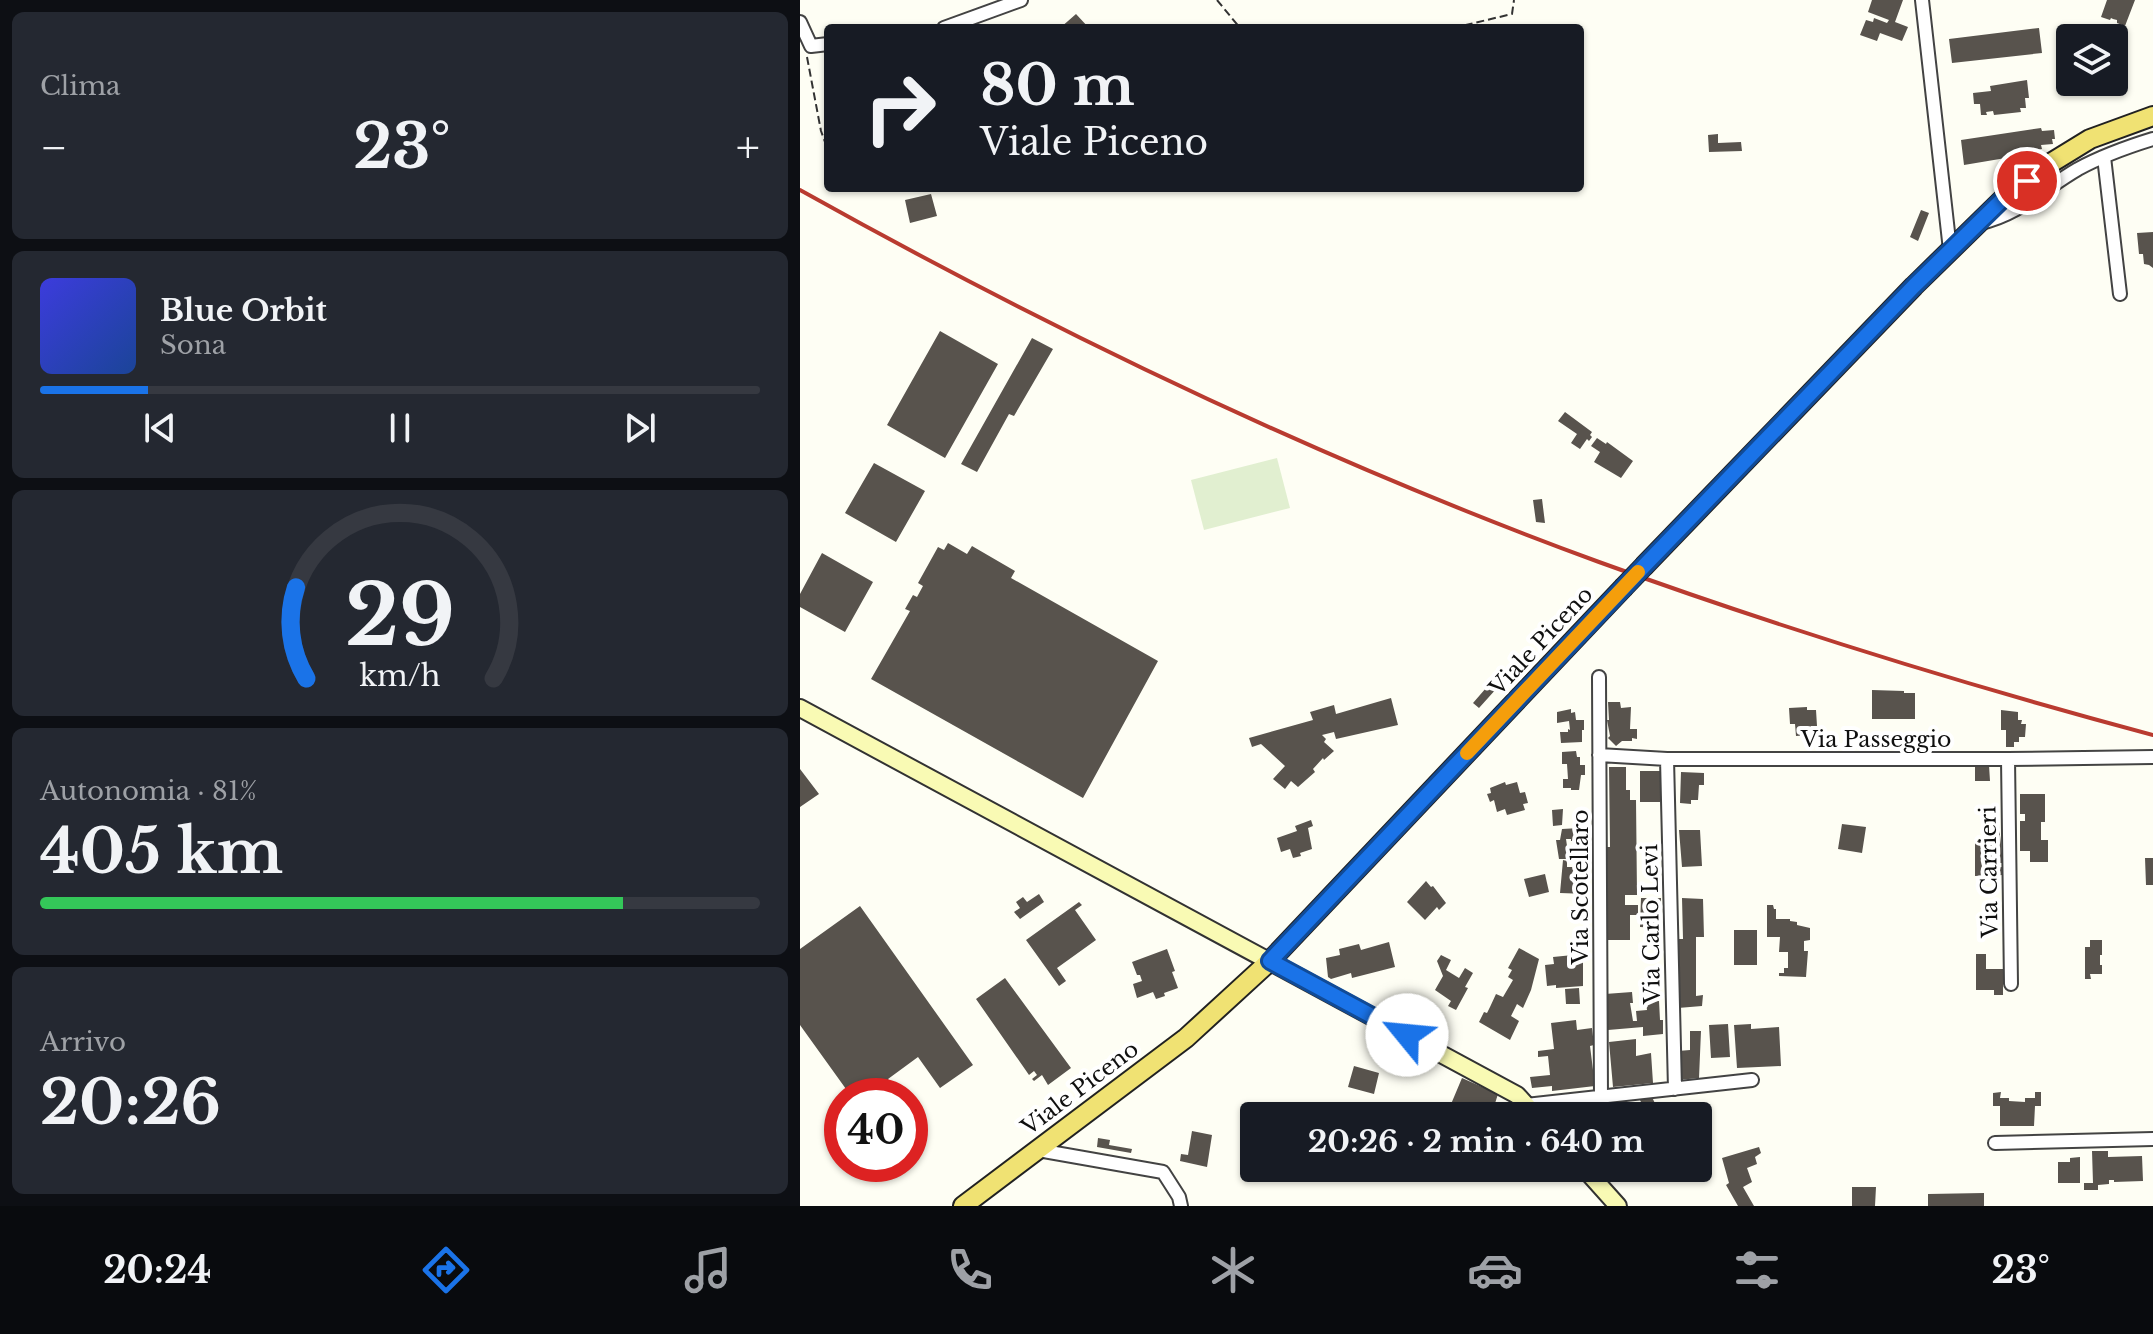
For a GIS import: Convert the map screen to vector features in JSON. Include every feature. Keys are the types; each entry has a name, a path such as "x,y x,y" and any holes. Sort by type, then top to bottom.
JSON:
{"main road":[{"name":"Viale Piceno","path":"963,1206 1186,1038 1270,961 1645,565 2007,195 2090,139 2153,116"}],"street":[{"path":"955,24 1021,0"},
{"path":"1922,0 1950,250"},
{"path":"800,22 811,46 824,44"},
{"path":"1977,224 1997,220 2077,170 2116,151 2153,139"},
{"path":"2104,157 2120,294"},
{"name":"Via Scotellaro","path":"1599,677 1601,1097"},
{"path":"800,708 1517,1095 1524,1102"},
{"name":"Via Passeggio","path":"1599,755 1667,759 2153,757"},
{"name":"Via Carlo Levi","path":"1667,759 1675,1089"},
{"name":"Via Carrieri","path":"2008,759 2011,984"},
{"path":"1574,1102 1752,1080"},
{"path":"1995,1143 2153,1139"},
{"path":"1038,1150 1163,1172 1179,1197 1181,1206"},
{"path":"1597,1182 1618,1206"}],"path":[{"path":"1217,0 1237,24"},
{"path":"1470,24 1512,14 1514,0"},
{"path":"807,56 824,139"}],"green space":[{"path":"1277,458 1290,508 1204,530 1191,480"}],"building":[{"path":"1872,0 1903,0 1895,22 1908,27 1902,41 1880,33 1877,41 1860,35 1866,20 1873,22 1874,18 1887,23 1889,20 1868,12"},
{"path":"2107,0 2135,0 2126,24 2101,17"},
{"path":"1076,14 1085,24 1065,24"},
{"path":"2039,28 2042,53 1952,63 1949,39"},
{"path":"2027,80 2029,98 2025,98 2026,108 2020,108 2021,112 1994,115 1993,111 1981,115 1980,104 1974,104 1973,93 1991,91 1990,86"},
{"path":"2041,128 2042,131 2054,130 2055,139 2052,139 2053,144 2041,145 2042,149 2035,150 2036,153 1964,165 1961,140"},
{"path":"1718,134 1718,143 1741,142 1742,151 1709,152 1708,135"},
{"path":"931,194 937,216 910,223 905,200"},
{"path":"1921,210 1929,213 1918,241 1910,237"},
{"path":"2153,232 2153,268 2144,264 2143,254 2139,254 2137,233"},
{"path":"940,331 998,364 945,458 887,425"},
{"path":"1032,338 1053,349 1014,416 1009,414 977,472 961,464"},
{"path":"1565,412 1592,432 1592,437 1580,449 1571,443 1577,434 1558,421"},
{"path":"1597,438 1633,461 1621,478 1594,462 1600,452 1591,446"},
{"path":"874,463 925,491 896,542 845,513"},
{"path":"1542,499 1545,523 1536,522 1533,500"},
{"path":"948,543 967,554 972,546 1015,571 1011,578 1158,661 1083,798 871,679 910,611 905,609 923,586 918,583 938,547 944,550"},
{"path":"822,553 873,582 845,632 800,607 800,594"},
{"path":"1499,673 1506,678 1479,708 1473,703"},
{"path":"1872,690 1915,693 1915,719 1872,719"},
{"path":"1391,698 1398,725 1336,739 1334,732 1322,735 1326,739 1324,742 1334,751 1323,758 1313,769 1315,772 1298,787 1291,781 1285,789 1273,779 1285,766 1261,744 1252,747 1249,738 1313,720 1310,712 1334,705 1336,714"},
{"path":"1608,702 1620,702 1621,708 1631,707 1630,729 1637,729 1637,739 1622,741 1616,746 1608,738"},
{"path":"1807,707 1807,710 1816,710 1817,726 1811,726 1811,735 1796,736 1795,724 1790,724 1789,708"},
{"path":"1571,709 1571,713 1575,712 1576,720 1584,720 1582,742 1561,743 1560,732 1570,730 1569,721 1557,723 1557,712"},
{"path":"2001,710 2018,712 2018,720 2026,724 2025,737 2019,737 2014,747 2006,747 2006,730 2001,730"},
{"path":"1576,751 1580,765 1585,765 1585,775 1581,775 1579,790 1571,790 1563,788 1563,779 1568,779 1567,764 1562,764 1562,752"},
{"path":"1989,765 1990,781 1975,781 1975,766"},
{"path":"1609,767 1626,767 1626,790 1630,790 1630,800 1636,800 1637,895 1625,895 1625,905 1638,905 1638,915 1630,915 1630,940 1606,940 1605,847 1610,847"},
{"path":"800,769 819,794 800,807"},
{"path":"1640,771 1660,771 1660,802 1640,802"},
{"path":"1681,772 1704,773 1704,785 1699,785 1698,800 1691,800 1691,804 1680,803"},
{"path":"1505,782 1506,785 1517,782 1520,793 1525,792 1528,803 1523,804 1525,810 1507,815 1505,809 1497,812 1494,800 1490,802 1487,794 1491,793 1490,788"},
{"path":"2020,794 2045,794 2045,822 2041,822 2041,840 2048,840 2048,862 2030,862 2030,851 2020,851 2020,821 2025,821 2025,814 2020,814"},
{"path":"1563,809 1562,825 1553,826 1552,810"},
{"path":"1311,820 1313,826 1308,828 1312,849 1293,858 1290,849 1281,852 1277,838 1297,831 1295,826"},
{"path":"1842,824 1866,827 1862,853 1838,849"},
{"path":"1990,826 1999,826 2003,863 1983,863 1983,868 2003,867 2003,875 1975,876 1975,841 1991,840"},
{"path":"1580,828 1584,841 1566,839 1567,846 1574,846 1574,851 1567,852 1567,859 1559,859 1556,840 1560,840 1562,829"},
{"path":"1679,830 1700,830 1702,866 1682,867"},
{"path":"2145,858 2153,858 2153,885 2146,885"},
{"path":"1563,860 1567,861 1567,867 1583,867 1582,875 1589,875 1588,894 1560,893"},
{"path":"1545,874 1549,892 1529,897 1524,879"},
{"path":"1426,881 1446,903 1439,910 1437,907 1425,920 1407,902"},
{"path":"1039,894 1044,902 1020,919 1014,912 1020,908 1016,902 1023,897 1027,902"},
{"path":"1641,898 1661,898 1660,928 1640,927"},
{"path":"1682,898 1703,899 1704,937 1696,937 1696,996 1703,995 1702,1006 1678,1008 1679,939 1683,939"},
{"path":"1079,902 1082,905 1075,910 1096,940 1057,968 1066,981 1059,986 1026,940"},
{"path":"1767,905 1773,905 1776,909 1776,919 1790,919 1797,925 1810,928 1810,940 1804,941 1804,951 1808,951 1806,977 1779,976 1779,973 1784,973 1784,968 1788,968 1788,952 1779,952 1780,937 1767,937"},
{"path":"860,906 973,1065 940,1088 918,1057 889,1078 838,1078 800,1025 800,949"},
{"path":"1734,930 1757,930 1757,965 1734,965"},
{"path":"2090,940 2102,940 2102,974 2090,974 2091,979 2085,979 2085,947 2090,947"},
{"path":"1389,942 1395,967 1352,978 1351,973 1331,979 1328,977 1326,958 1340,955 1339,949 1359,944 1361,950"},
{"path":"1519,948 1539,959 1523,1008 1517,1004 1511,1016 1519,1021 1510,1040 1479,1022 1496,994 1503,997 1513,980 1508,977 1512,970 1508,968"},
{"path":"1167,949 1178,988 1156,999 1153,992 1137,998 1133,984 1142,981 1132,962"},
{"path":"1583,954 1583,986 1547,986 1545,965 1554,964 1553,957"},
{"path":"1976,954 1986,954 1986,969 2003,969 2003,995 1994,995 1994,990 1976,990"},
{"path":"1441,955 1451,960 1446,970 1459,978 1465,968 1473,973 1456,1010 1448,1006 1451,1001 1435,990 1443,976 1437,961"},
{"path":"1005,978 1071,1068 1048,1085 1042,1075 1034,1081 1032,1079 1037,1075 1034,1071 1029,1075 976,999"},
{"path":"1579,988 1580,1004 1566,1004 1565,989"},
{"path":"1632,992 1633,1021 1637,1021 1636,1011 1647,1010 1646,1002 1659,1001 1663,1034 1643,1036 1643,1027 1608,1030 1605,994"},
{"path":"1576,1020 1577,1030 1592,1028 1594,1045 1590,1046 1595,1086 1552,1091 1552,1086 1532,1088 1530,1077 1550,1075 1548,1056 1538,1057 1538,1051 1554,1049 1551,1023"},
{"path":"1728,1024 1730,1057 1711,1058 1709,1025"},
{"path":"1751,1024 1751,1029 1779,1027 1781,1066 1737,1068 1734,1025"},
{"path":"1690,1031 1701,1031 1699,1078 1678,1080 1678,1051 1690,1050"},
{"path":"1636,1039 1636,1056 1651,1053 1653,1083 1613,1087 1609,1042"},
{"path":"1354,1066 1379,1073 1374,1094 1348,1087"},
{"path":"1462,1078 1498,1094 1495,1102 1452,1102"},
{"path":"2001,1092 2000,1098 2025,1102 2025,1098 2035,1098 2035,1092 2041,1092 2041,1106 2035,1106 2034,1126 2000,1126 2000,1106 1993,1106 1993,1093"},
{"path":"1651,1095 1654,1102 1641,1102 1638,1096"},
{"path":"1192,1131 1212,1135 1207,1167 1180,1161 1181,1154 1188,1155"},
{"path":"1098,1138 1110,1140 1109,1145 1132,1149 1131,1153 1097,1147"},
{"path":"1759,1147 1761,1153 1755,1157 1757,1164 1747,1168 1752,1182 1743,1187 1754,1206 1738,1206 1726,1185 1729,1183 1722,1158"},
{"path":"2092,1151 2108,1151 2108,1157 2142,1156 2143,1181 2109,1180 2109,1184 2098,1185 2098,1190 2084,1190 2084,1183 2093,1183"},
{"path":"2080,1157 2080,1183 2058,1183 2058,1162 2070,1162 2070,1158"},
{"path":"1852,1187 1876,1187 1875,1206 1852,1206"},
{"path":"1984,1193 1984,1206 1928,1206 1928,1194"}],"railway":[{"path":"800,190 994,294 1192,392 1292,438 1496,523 1805,633 2153,735"}],"slow traffic":[{"path":"1467,753 1638,572"}],"route":[{"path":"1407,1035 1270,961 1914,286 2007,195 2027,181"}]}
